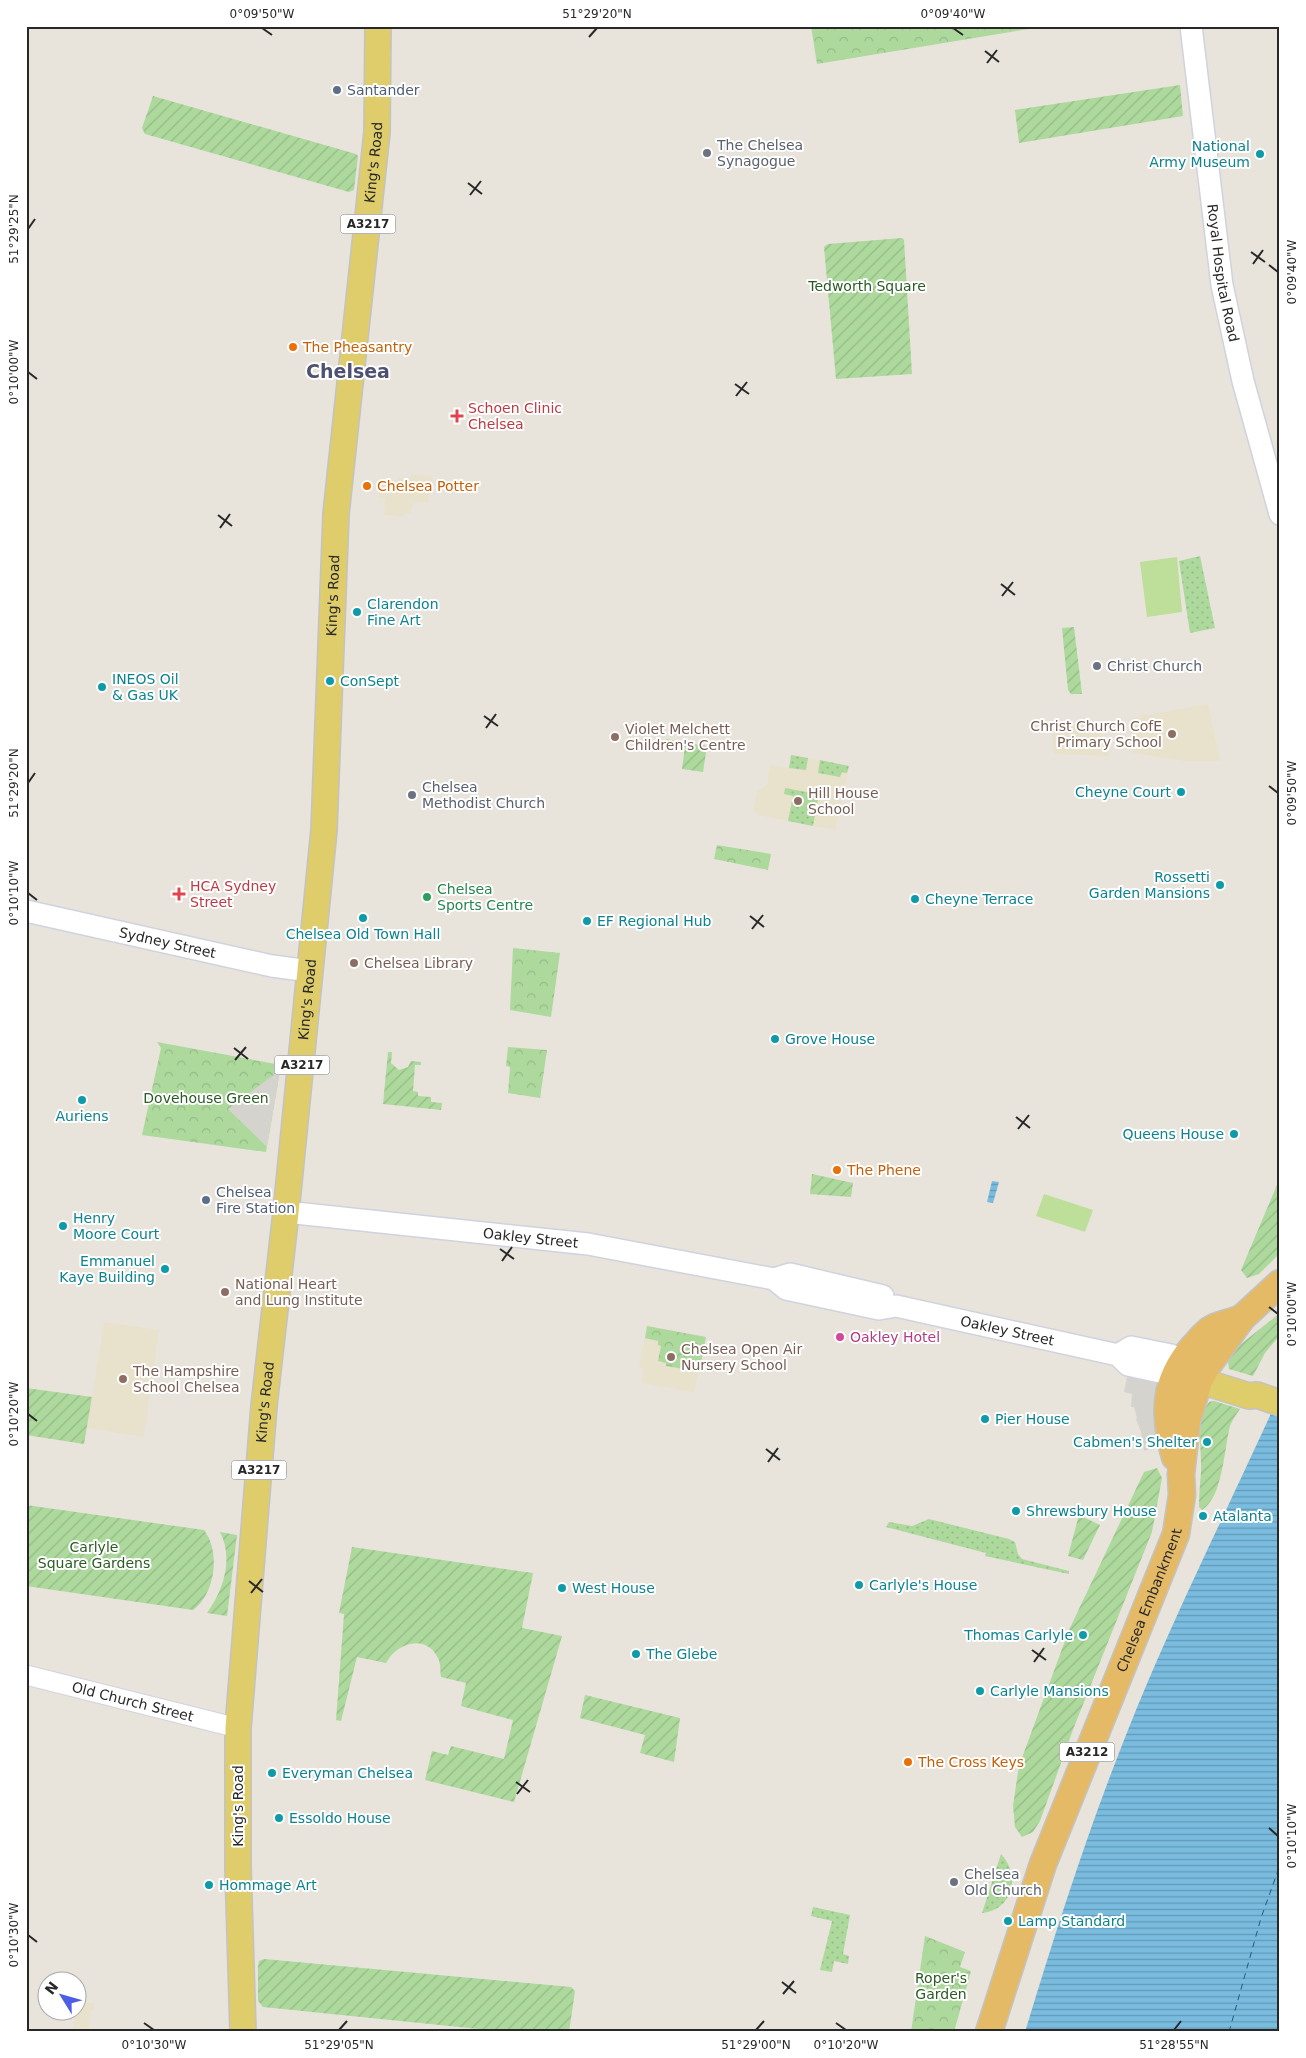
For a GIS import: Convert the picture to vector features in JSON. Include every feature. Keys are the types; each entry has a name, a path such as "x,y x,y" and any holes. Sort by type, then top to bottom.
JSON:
{"highway":[{"name":"Chelsea Embankment","path":"989,2032 1043,1864 1176,1534 1182,1495 1181,1474 1191,1371 1242,1318 1280,1283"}],"main road":[{"name":"King's Road","path":"243,2032 238,1868 238,1728 264,1406 286,1212 324,830 328,773 329,669 336,514 377,132 378,26"},
{"name":"Royal Hospital Road","path":"1191,26 1222,285 1243,381 1280,514"},
{"name":"Sydney Street","path":"26,910 272,966 310,971"},
{"name":"Oakley Street","path":"286,1212 588,1244 774,1279 786,1289 879,1309 896,1306 1118,1355 1128,1364 1191,1371"},
{"path":"1191,1371 1280,1403"}],"street":[{"name":"Old Church Street","path":"26,1675 238,1728"}],"shaded area":[{"path":"411,475 432,476 428,503 413,502 411,514 404,513 403,517 384,515 385,498 379,498 381,479 398,481 399,478 411,479"},
{"name":"Christ Church CofE Primary School","path":"1208,704 1220,761 1184,761 1133,753 1130,742 1132,719 1146,714"},
{"path":"1095,721 1106,743 1109,756 1054,754 1052,732 1062,730 1062,724"},
{"name":"Hill House School","path":"791,755 849,766 835,830 758,815 753,810 757,792 767,785 770,765 789,768"},
{"path":"280,1070 267,1147 228,1109"},
{"name":"The Hampshire School Chelsea","path":"104,1322 159,1330 144,1437 87,1428"},
{"name":"Chelsea Open Air Nursery School","path":"647,1326 706,1337 694,1392 641,1383 644,1369 639,1367"},
{"path":"1128,1372 1154,1380 1157,1386 1162,1445 1144,1451 1134,1407 1131,1407 1132,1394 1124,1392"},
{"path":"88,2003 94,2003 94,2010 91,2010 88,2032 72,2032 74,2020 88,2020"}],"green space":[{"path":"811,26 1047,26 817,64"},
{"path":"1180,85 1183,116 1019,143 1015,110"},
{"path":"153,96 356,154 358,156 354,190 349,192 145,134 142,128"},
{"name":"Tedworth Square","path":"902,238 904,240 912,374 836,379 824,247 828,244"},
{"path":"1200,556 1215,628 1190,633 1179,561"},
{"path":"1177,557 1182,612 1147,617 1140,562"},
{"path":"1074,627 1082,694 1071,694 1068,690 1062,628"},
{"path":"666,739 707,746 703,772 682,769 685,747 666,743"},
{"path":"791,755 808,758 806,770 789,768"},
{"path":"820,760 849,766 847,773 842,772 840,777 818,773"},
{"path":"785,788 812,793 811,798 818,800 813,826 788,821 793,796 784,794"},
{"path":"717,845 771,854 768,870 714,859"},
{"path":"513,948 560,953 551,1017 510,1010"},
{"name":"Dovehouse Green","path":"157,1042 281,1065 266,1152 142,1135 161,1048"},
{"path":"508,1047 547,1050 540,1098 508,1093 510,1067 506,1066"},
{"path":"388,1052 392,1052 391,1063 399,1070 408,1067 411,1061 421,1062 421,1065 415,1065 413,1091 418,1092 418,1096 431,1097 431,1102 442,1103 441,1110 383,1104"},
{"path":"812,1174 853,1183 851,1197 810,1194"},
{"path":"1280,1178 1280,1253 1259,1274 1247,1278 1241,1270"},
{"path":"1044,1194 1093,1210 1085,1232 1036,1216"},
{"path":"1280,1313 1280,1335 1265,1353 1253,1376 1229,1369 1228,1362 1236,1348"},
{"path":"647,1326 706,1337 700,1368 685,1365 684,1369 666,1366 666,1363 658,1361 661,1346 658,1345 658,1341 645,1338"},
{"path":"26,1388 92,1397 84,1444 26,1435"},
{"path":"1214,1401 1240,1409 1230,1426 1219,1484 1209,1504 1202,1510 1199,1507 1201,1472 1200,1436 1205,1410 1209,1402"},
{"path":"1157,1468 1162,1478 1152,1532 1074,1727 1040,1821 1033,1832 1022,1837 1015,1827 1013,1806 1018,1772 1023,1755 1069,1630 1144,1472"},
{"name":"Carlyle Square Gardens","path":"26,1505 204,1530 213,1550 214,1561 211,1583 206,1594 193,1610 26,1586"},
{"path":"1079,1515 1100,1525 1083,1560 1068,1556"},
{"path":"929,1519 1009,1539 1015,1542 1018,1554 1022,1559 1069,1571 1069,1574 985,1556 986,1553 886,1527 889,1522 912,1526"},
{"path":"220,1532 237,1535 227,1616 207,1613 218,1595 225,1574 226,1553"},
{"path":"352,1547 533,1573 522,1628 562,1636 514,1802 425,1780 432,1751 448,1755 451,1746 504,1759 513,1720 461,1706 466,1683 441,1677 438,1658 433,1650 426,1645 419,1643 404,1646 397,1650 386,1663 357,1657 341,1721 336,1720 344,1614 339,1613"},
{"path":"585,1695 680,1718 674,1762 640,1753 645,1735 580,1718"},
{"path":"1001,1854 1011,1872 1011,1890 1007,1899 1001,1905 993,1910 982,1913"},
{"path":"813,1907 850,1915 843,1954 849,1956 848,1964 834,1961 832,1972 820,1970 832,1921 811,1916"},
{"name":"Roper's Garden","path":"925,1936 965,1952 960,1967 971,1971 954,2032 911,2032"},
{"path":"264,1959 571,1987 575,1991 569,2032 508,2032 263,2007 258,2001 258,1966 259,1961"}],"water":[{"path":"992,1181 999,1182 993,1203 987,1202"},
{"path":"1280,1394 1280,2032 1025,2032 1077,1870 1105,1789 1136,1710 1188,1591"}],"ferry route":[{"path":"1229,2032 1261,1918 1280,1865"}],"place":[{"name":"Santander","path":"337,90"},
{"name":"The Chelsea Synagogue","path":"707,153"},
{"name":"National Army Museum","path":"1260,154"},
{"name":"The Pheasantry","path":"293,347"},
{"name":"Schoen Clinic Chelsea","path":"457,416"},
{"name":"Chelsea Potter","path":"367,486"},
{"name":"Clarendon Fine Art","path":"357,612"},
{"name":"Christ Church","path":"1097,666"},
{"name":"ConSept","path":"330,681"},
{"name":"INEOS Oil & Gas UK","path":"102,687"},
{"name":"Christ Church CofE Primary School","path":"1172,734"},
{"name":"Violet Melchett Children's Centre","path":"615,737"},
{"name":"Cheyne Court","path":"1181,792"},
{"name":"Chelsea Methodist Church","path":"412,795"},
{"name":"Hill House School","path":"798,801"},
{"name":"Rossetti Garden Mansions","path":"1220,885"},
{"name":"HCA Sydney Street","path":"179,894"},
{"name":"Chelsea Sports Centre","path":"427,897"},
{"name":"Cheyne Terrace","path":"915,899"},
{"name":"Chelsea Old Town Hall","path":"363,918"},
{"name":"EF Regional Hub","path":"587,921"},
{"name":"Chelsea Library","path":"354,963"},
{"name":"Grove House","path":"775,1039"},
{"name":"Auriens","path":"82,1100"},
{"name":"Queens House","path":"1234,1134"},
{"name":"The Phene","path":"837,1170"},
{"name":"Chelsea Fire Station","path":"206,1200"},
{"name":"Henry Moore Court","path":"63,1226"},
{"name":"Emmanuel Kaye Building","path":"165,1269"},
{"name":"National Heart and Lung Institute","path":"225,1292"},
{"name":"Oakley Hotel","path":"840,1337"},
{"name":"Chelsea Open Air Nursery School","path":"671,1357"},
{"name":"The Hampshire School Chelsea","path":"123,1379"},
{"name":"Pier House","path":"985,1419"},
{"name":"Cabmen's Shelter","path":"1207,1442"},
{"name":"Shrewsbury House","path":"1016,1511"},
{"name":"Atalanta","path":"1203,1516"},
{"name":"Carlyle's House","path":"859,1585"},
{"name":"West House","path":"562,1588"},
{"name":"Thomas Carlyle","path":"1083,1635"},
{"name":"The Glebe","path":"636,1654"},
{"name":"Carlyle Mansions","path":"980,1691"},
{"name":"The Cross Keys","path":"908,1762"},
{"name":"Everyman Chelsea","path":"272,1773"},
{"name":"Essoldo House","path":"279,1818"},
{"name":"Chelsea Old Church","path":"954,1882"},
{"name":"Hommage Art","path":"209,1885"},
{"name":"Lamp Standard","path":"1008,1921"}],"district":[{"name":"Chelsea","path":"348,371"}]}
